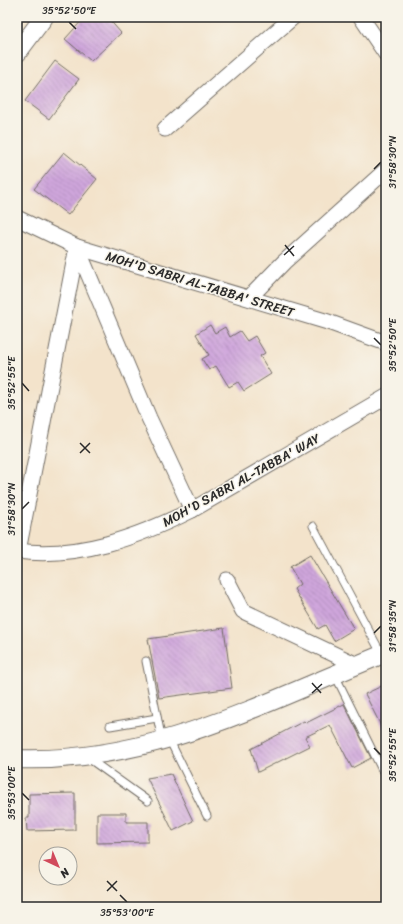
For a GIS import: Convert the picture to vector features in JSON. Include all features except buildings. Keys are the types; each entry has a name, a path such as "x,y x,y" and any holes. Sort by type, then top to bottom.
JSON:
{"street":[{"path":"17,53 44,17"},
{"path":"165,129 293,17"},
{"path":"361,17 386,54"},
{"path":"249,298 284,262 386,170"},
{"name":"MOH'D SABRI AL-TABBA' STREET","path":"17,218 77,246 249,298 386,343"},
{"path":"77,246 149,418 192,510"},
{"path":"18,551 77,246"},
{"name":"MOH'D SABRI AL-TABBA' WAY","path":"18,551 58,553 107,544 159,526 192,510 386,398"},
{"path":"226,580 244,611 357,665"},
{"path":"17,759 86,756 165,740 191,733 245,714 384,654"}],"lane":[{"path":"313,526 384,654"},
{"path":"146,661 158,718 165,740 207,816"},
{"path":"335,674 386,778"},
{"path":"110,726 158,718"},
{"path":"86,756 148,801"}]}
